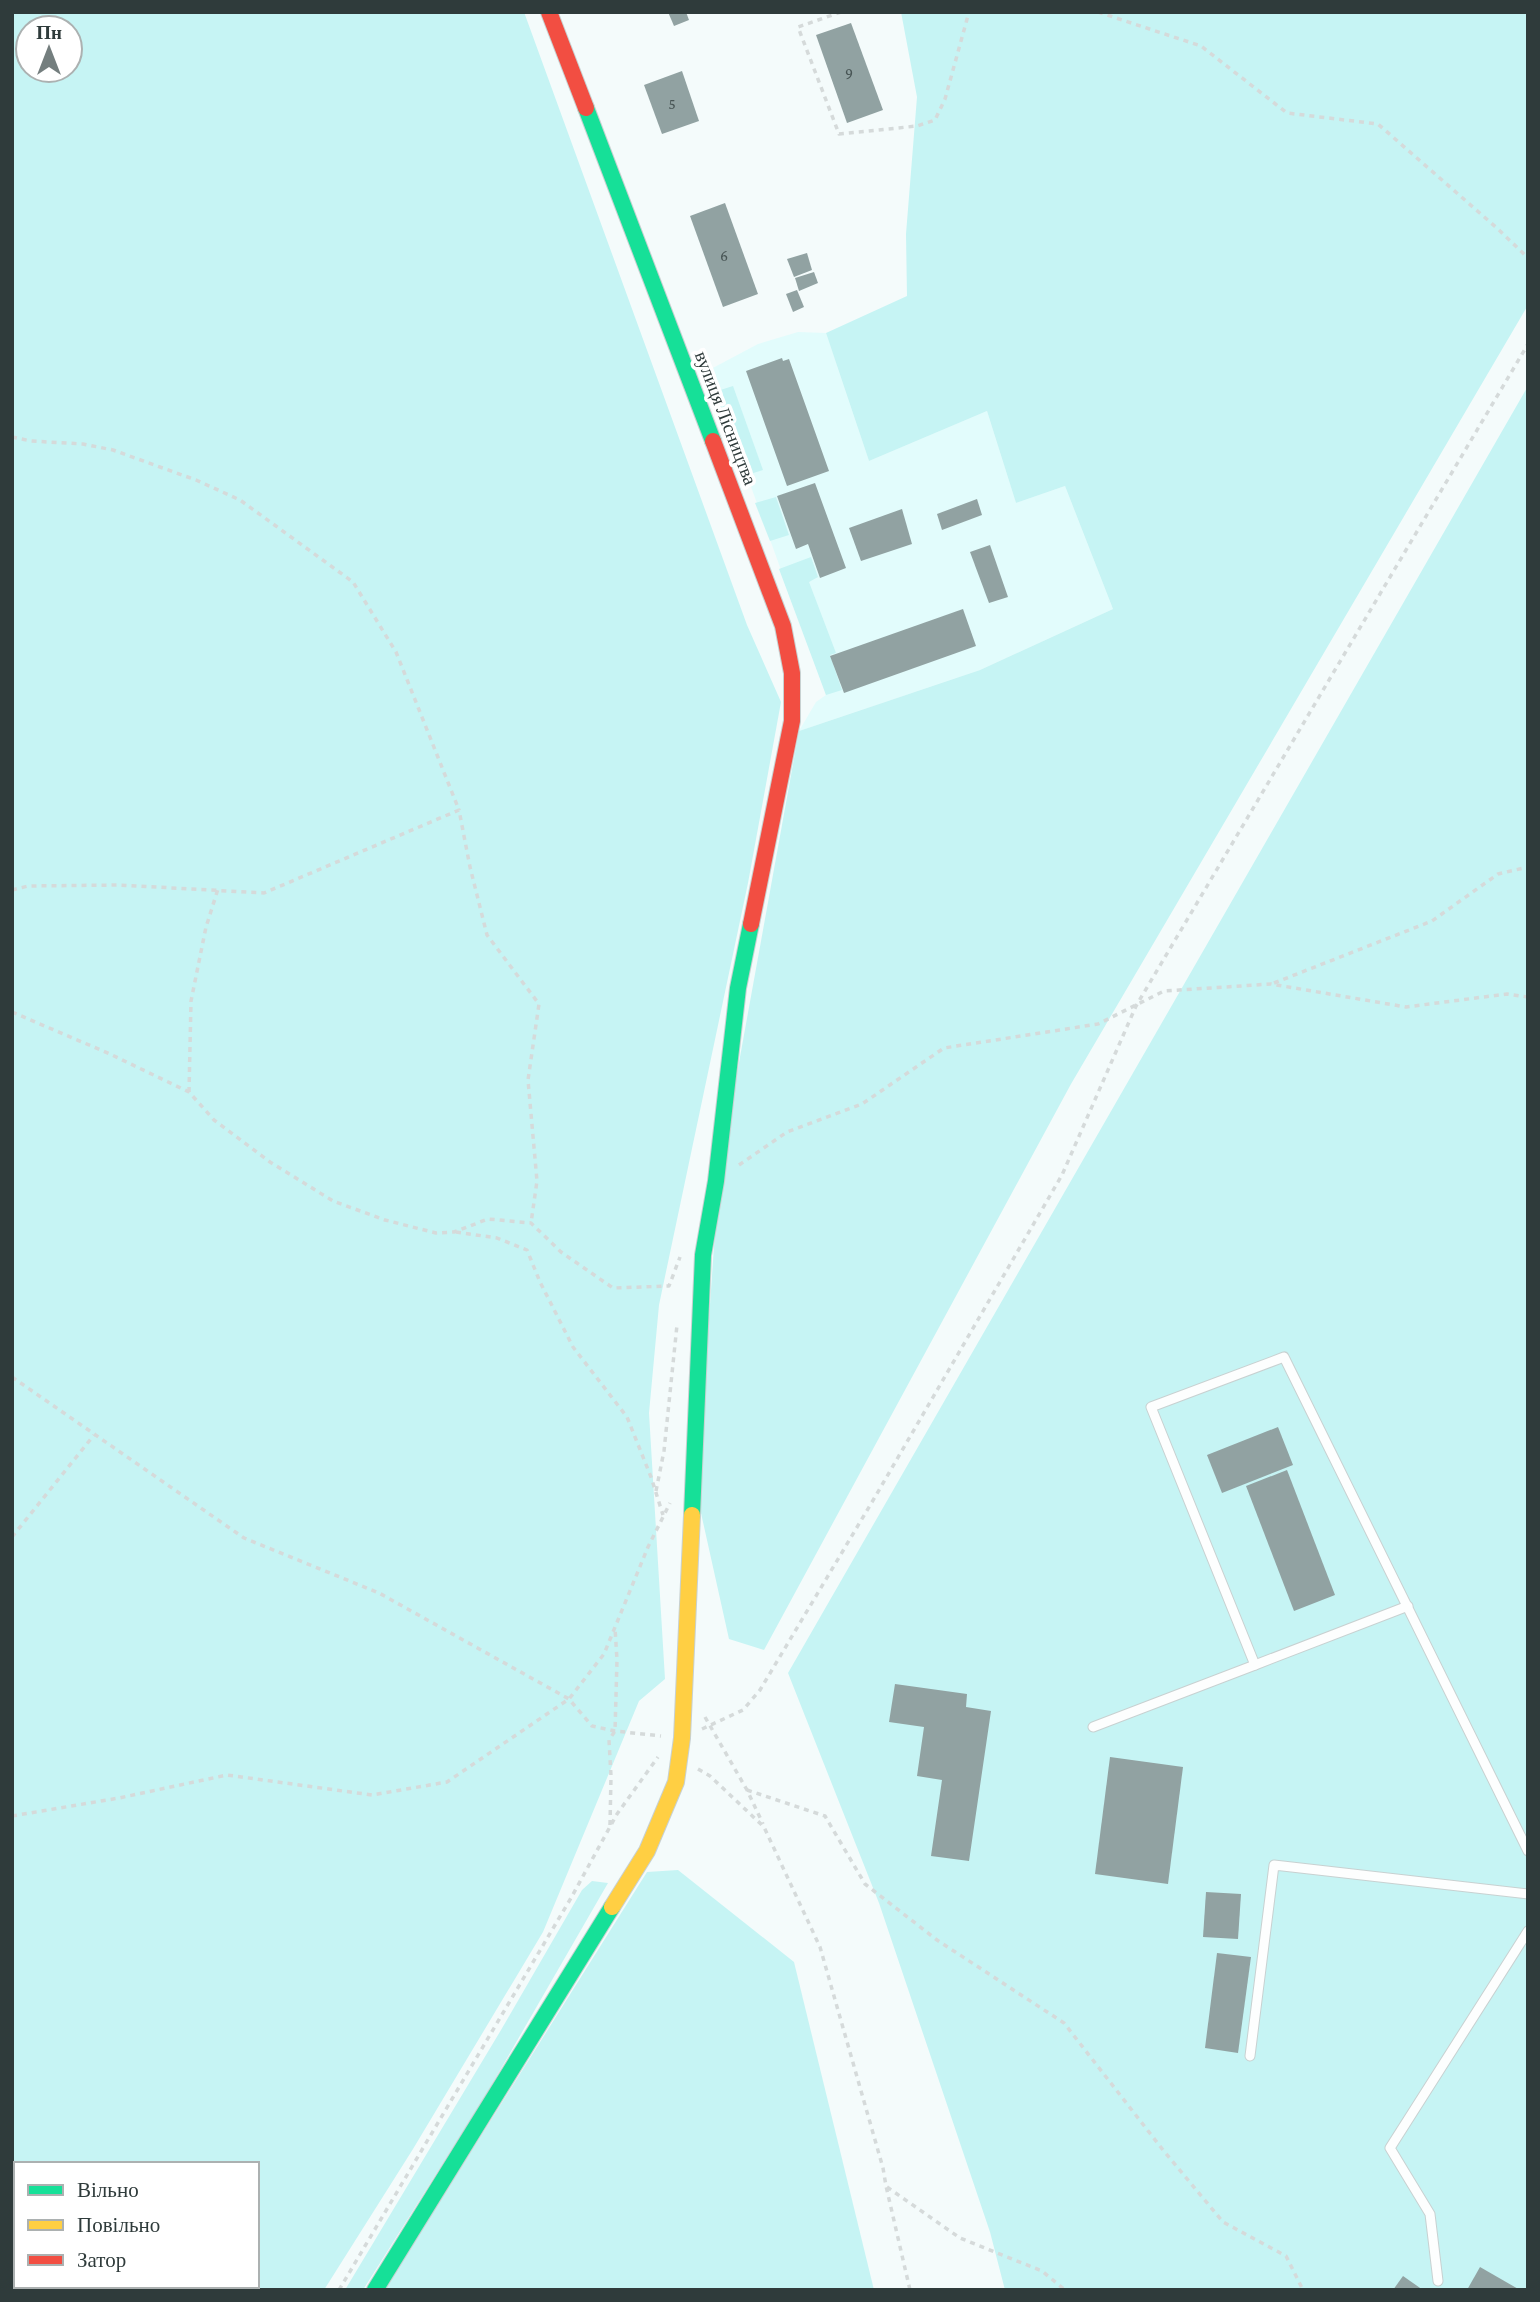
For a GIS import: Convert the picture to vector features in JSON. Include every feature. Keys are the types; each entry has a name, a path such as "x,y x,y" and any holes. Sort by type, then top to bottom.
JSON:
{"street":[{"name":"вулиця Лісництва","path":"374,2290 647,1851 676,1782 682,1738 703,1255 716,1181 738,988 792,721 794,687 783,626 549,12"}],"lane":[{"path":"1255,1665 1151,1408 1284,1357 1528,1852"},
{"path":"1093,1727 1408,1606"},
{"path":"1250,2056 1274,1865 1528,1894"},
{"path":"1438,2281 1430,2214 1390,2148 1528,1931"}],"path":[{"path":"841,12 798,27 839,134 917,126 935,120 945,99 969,12"},
{"path":"1098,12 1201,46 1287,113 1378,124 1528,258"},
{"path":"339,2290 571,1898 617,1814 662,1752 682,1738 743,1710 760,1690 1062,1175 1136,1006 1528,344"},
{"path":"12,437 31,441 83,444 113,450 196,480 240,500 353,582 396,652 459,810 487,935 539,1004 528,1080 537,1181 531,1223"},
{"path":"12,891 28,886 119,885 264,893 459,810"},
{"path":"1271,984 1432,921 1498,874 1528,867"},
{"path":"189,1092 191,1001 205,927 218,890"},
{"path":"716,1181 787,1132 862,1104 944,1048 1098,1024 1164,991 1271,984 1406,1007 1507,995 1528,996"},
{"path":"12,1012 62,1032 189,1092 214,1120 270,1162 333,1201 385,1220 436,1233 454,1232 497,1238 527,1250 573,1347 627,1417 663,1517"},
{"path":"454,1232 488,1219 531,1223 561,1252 613,1288 669,1286 683,1248"},
{"path":"679,1259 682,1275"},
{"path":"656,1493 664,1451 678,1316"},
{"path":"12,1377 244,1538 379,1593 569,1699 592,1726 682,1738"},
{"path":"12,1537 94,1435"},
{"path":"12,1816 119,1798 227,1775 372,1795 447,1782 569,1699 604,1654 675,1492"},
{"path":"610,1829 609,1740 615,1731 615,1626"},
{"path":"703,1714 747,1790 820,1947 883,2168 910,2290"},
{"path":"692,1765 710,1776 764,1827"},
{"path":"747,1790 825,1816 865,1884 937,1940 1064,2023 1223,2222 1286,2256 1303,2290"},
{"path":"886,2186 960,2238 1042,2271 1065,2290"}],"shaded area":[{"path":"12,12 524,12 747,625 781,702 748,883 659,1305 649,1413 665,1679 639,1701 543,1932 413,2149 324,2290 12,2290"},
{"path":"901,12 1528,12 1528,305 1071,1084 764,1650 729,1639 697,1495 719,1173 799,731 980,670 1113,609 1065,486 1016,503 987,411 869,461 826,333 907,296 906,234 917,97"},
{"path":"798,332 826,333 869,461 987,411 1016,503 1065,486 1113,609 980,670 799,731 816,702 826,695 709,370 758,344"},
{"path":"733,386 763,470 744,476 714,392"},
{"path":"1528,386 1528,2290 1005,2290 990,2232 879,1903 788,1673"},
{"path":"776,497 789,535 770,541 755,503"},
{"path":"811,557 818,577 809,582 836,653 830,655 842,690 826,695 779,569"},
{"path":"678,1870 794,1962 874,2290 384,2290 647,1872"},
{"path":"592,1881 608,1883 484,2098 363,2290 345,2290 582,1890"}],"building":[{"path":"668,12 686,12 689,20 674,26"},
{"path":"851,23 883,110 847,123 816,35"},
{"path":"682,71 699,121 662,134 644,85"},
{"path":"725,203 758,294 723,307 690,216"},
{"path":"807,253 812,270 794,277 787,259"},
{"path":"814,272 818,283 799,291 795,278"},
{"path":"797,290 804,307 793,312 786,294"},
{"path":"782,358 783,361 789,359 829,471 787,486 746,371"},
{"path":"815,483 846,568 820,578 808,544 796,549 777,496"},
{"path":"977,499 982,515 942,530 937,514"},
{"path":"902,509 912,544 861,561 849,528"},
{"path":"990,545 1008,597 989,603 970,552"},
{"path":"963,609 976,646 844,693 830,656"},
{"path":"1278,1427 1293,1465 1222,1493 1207,1455"},
{"path":"1287,1470 1335,1595 1294,1611 1246,1486"},
{"path":"895,1684 967,1694 966,1707 991,1711 969,1861 931,1856 942,1780 917,1776 924,1727 889,1722"},
{"path":"1110,1757 1183,1767 1168,1884 1095,1874"},
{"path":"1206,1892 1241,1894 1238,1939 1203,1937"},
{"path":"1217,1953 1251,1957 1238,2053 1205,2048"},
{"path":"1480,2267 1520,2290 1467,2290"},
{"path":"1403,2276 1423,2290 1393,2290"}],"traffic: fast":[{"path":"586,108 713,441"},
{"path":"692,1515 703,1255 716,1181 738,988 751,924"},
{"path":"375,2290 612,1907"}],"traffic: slow":[{"path":"612,1907 647,1851 676,1782 682,1738 692,1515"}],"traffic: jam":[{"path":"549,12 586,108"},
{"path":"713,441 783,626 792,673 792,721 751,924"}]}
